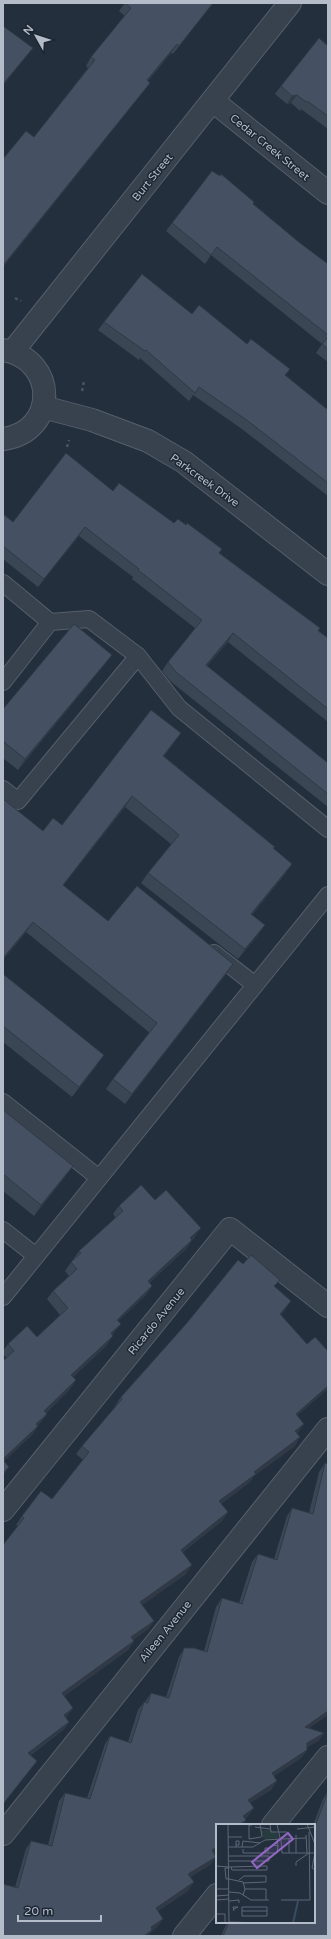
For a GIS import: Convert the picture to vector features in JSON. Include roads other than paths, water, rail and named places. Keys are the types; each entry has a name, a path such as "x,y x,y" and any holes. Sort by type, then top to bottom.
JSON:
{"street":[{"name":"Burt Street","path":"8,350 213,101 290,3"},
{"name":"Cedar Creek Street","path":"213,101 328,193"},
{"path":"3,439 26,430 40,415 43,407 44,391 38,371 23,356 8,350"},
{"name":"Parkcreek Drive","path":"43,407 92,420 148,441 184,462 328,574"},
{"name":"Ricardo Avenue","path":"3,1510 230,1229 328,1306"},
{"name":"Aileen Avenue","path":"3,1834 328,1429"},
{"path":"274,1824 328,1757"},
{"path":"184,1936 216,1896"}],"lane":[{"path":"3,583 50,622 90,619 138,656 179,708 328,830"},
{"path":"3,682 50,622"},
{"path":"3,789 18,801 138,656"},
{"path":"3,1297 328,895"},
{"path":"199,941 255,985"},
{"path":"3,1102 99,1178"},
{"path":"3,1230 36,1256"}]}
